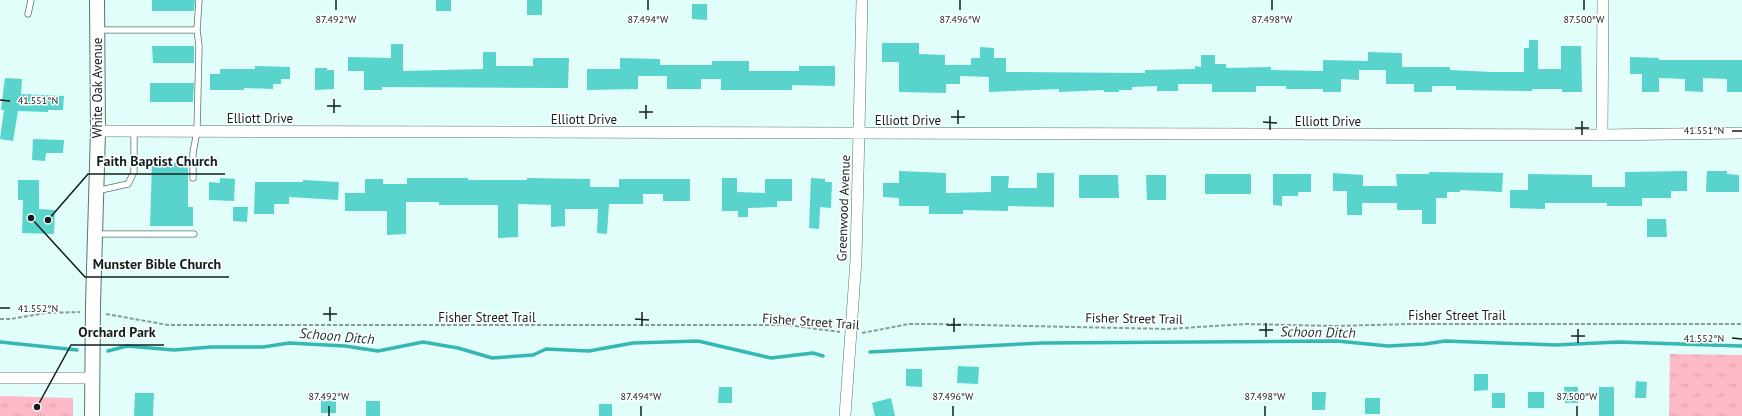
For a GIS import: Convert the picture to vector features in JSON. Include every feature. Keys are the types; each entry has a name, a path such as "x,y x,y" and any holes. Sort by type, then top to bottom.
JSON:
{"street":[{"name":"White Oak Avenue","path":"92,416 98,131 96,0"},
{"name":"Greenwood Avenue","path":"845,416 852,333 862,0"},
{"path":"1602,135 1603,0"},
{"name":"Elliott Drive","path":"98,131 1602,135 1742,133"},
{"path":"0,378 92,378"}],"lane":[{"path":"28,14 31,0"},
{"path":"193,178 193,153 197,131 199,46 197,30 199,0"},
{"path":"97,30 197,30"},
{"path":"96,191 128,184 134,172 134,131"},
{"path":"95,234 194,234"}],"path":[{"name":"Fisher Street Trail","path":"0,319 11,319 45,313 93,312 168,325 787,325 852,333 866,333 909,324 1168,329 1245,324 1336,326 1409,324 1742,324"}],"green space":[{"path":"1670,354 1742,355 1742,416 1669,416"},
{"path":"0,396 73,398 73,416 0,416"}],"building":[{"path":"152,0 195,0 194,11 152,11"},
{"path":"436,0 451,0 451,11 436,11"},
{"path":"527,0 542,0 542,15 527,15"},
{"path":"692,4 707,4 707,20 692,19"},
{"path":"1529,40 1538,40 1538,69 1561,69 1561,46 1581,46 1582,92 1562,92 1562,89 1532,89 1532,91 1456,90 1456,86 1432,86 1432,92 1414,92 1414,84 1386,84 1386,70 1359,70 1359,80 1341,79 1341,92 1323,92 1323,89 1286,89 1286,86 1256,86 1256,92 1212,92 1212,84 1178,84 1178,91 1157,91 1157,86 1132,87 1132,90 1119,90 1119,92 1104,92 1104,90 1059,92 1059,89 989,92 989,77 960,76 960,84 946,84 946,93 899,92 899,62 882,62 882,43 919,43 919,54 945,55 945,65 971,65 971,58 980,58 980,47 994,48 994,58 1006,58 1006,72 1145,73 1145,70 1195,69 1195,66 1201,67 1201,55 1215,55 1215,64 1226,64 1226,68 1271,67 1271,70 1323,71 1323,60 1368,61 1368,52 1402,53 1402,67 1450,67 1450,70 1524,72 1524,48 1529,48"},
{"path":"391,44 403,44 403,71 483,69 483,52 496,52 496,66 533,66 533,58 569,58 568,88 382,87 382,90 364,90 364,71 348,71 348,57 391,58"},
{"path":"152,46 194,46 194,63 153,63"},
{"path":"1630,57 1659,58 1659,60 1742,60 1742,92 1727,92 1727,79 1703,78 1703,92 1685,91 1685,79 1659,78 1659,92 1642,92 1642,74 1630,74"},
{"path":"620,58 660,59 660,65 712,65 712,61 749,61 749,71 799,71 799,66 835,66 835,86 792,85 792,90 721,90 721,79 701,79 701,89 667,89 667,76 638,76 638,89 587,90 587,69 620,69"},
{"path":"255,66 290,67 290,79 281,79 281,84 273,84 273,89 244,88 244,90 210,90 210,74 220,74 220,69 255,69"},
{"path":"315,68 327,68 327,70 334,70 334,89 315,90"},
{"path":"5,78 22,79 21,94 64,96 63,110 48,110 48,112 18,111 13,141 0,139 4,110 1,110"},
{"path":"150,83 194,83 193,102 150,102"},
{"path":"33,139 64,140 63,153 46,153 45,161 32,160"},
{"path":"152,163 188,163 188,207 193,207 193,226 150,226"},
{"path":"899,171 946,173 946,193 991,192 991,176 1009,176 1008,188 1037,188 1037,173 1054,173 1054,207 1008,206 1008,211 963,210 963,214 929,214 929,206 899,206 899,198 883,197 883,183 899,183"},
{"path":"1687,171 1687,191 1671,191 1671,198 1642,198 1642,206 1607,206 1607,203 1545,203 1545,209 1510,208 1510,190 1528,190 1528,174 1592,175 1592,187 1625,187 1625,172"},
{"path":"1707,171 1727,171 1727,174 1739,175 1739,192 1706,192"},
{"path":"1429,172 1503,173 1502,192 1460,190 1460,192 1447,192 1447,198 1436,198 1436,224 1422,224 1422,210 1397,210 1397,203 1362,203 1362,215 1347,215 1347,191 1333,191 1333,173 1363,175 1363,186 1397,186 1396,174 1429,174"},
{"path":"1205,174 1251,174 1251,194 1205,194"},
{"path":"1273,174 1311,174 1311,192 1298,192 1298,196 1282,196 1282,206 1273,205"},
{"path":"1079,175 1118,175 1119,198 1079,198"},
{"path":"1146,175 1166,175 1166,200 1147,200"},
{"path":"220,178 235,179 234,201 209,200 209,182 220,183"},
{"path":"407,178 468,178 468,180 527,180 527,178 590,179 590,187 619,187 619,179 690,179 690,201 663,201 663,194 643,194 643,204 609,204 607,234 597,233 598,209 565,209 565,226 551,227 551,205 518,204 518,237 498,238 498,205 439,205 439,202 406,202 406,234 387,235 387,211 345,211 345,193 365,193 365,179 383,179 383,184 407,184"},
{"path":"722,178 737,178 737,192 765,193 765,179 792,179 792,201 777,201 777,207 748,208 748,217 738,217 738,211 722,211"},
{"path":"811,178 825,179 825,182 832,182 831,208 820,207 819,229 809,228"},
{"path":"18,180 39,180 39,209 55,210 54,234 22,233 23,200 18,200"},
{"path":"303,180 339,182 338,200 289,197 289,204 274,204 274,214 254,214 255,182 303,182"},
{"path":"233,207 248,207 247,222 233,221"},
{"path":"1647,219 1666,219 1667,237 1647,237"},
{"path":"958,366 979,367 978,384 957,383"},
{"path":"906,369 922,369 922,387 906,386"},
{"path":"1474,374 1488,374 1488,390 1474,391"},
{"path":"1636,381 1647,382 1646,398 1635,398"},
{"path":"719,387 732,387 732,403 718,403"},
{"path":"1564,387 1578,387 1578,403 1565,403"},
{"path":"1599,387 1614,387 1614,416 1599,416"},
{"path":"1312,392 1326,392 1325,410 1312,410"},
{"path":"1528,392 1544,392 1544,408 1528,408"},
{"path":"135,393 154,393 153,416 134,416"},
{"path":"1492,393 1505,393 1505,408 1492,408"},
{"path":"321,396 336,397 336,413 321,413"},
{"path":"891,398 895,416 875,416 872,403"},
{"path":"1365,398 1380,398 1380,414 1365,414"},
{"path":"366,401 380,401 380,416 366,416"},
{"path":"599,404 612,404 612,416 599,416"}],"waterway":[{"name":"Schoon Ditch","path":"108,351 127,346 174,350 211,347 263,347 289,343 345,346 378,351 423,342 458,348 492,358 533,355 546,349 589,351 633,343 698,341 771,358 813,353 823,356"},
{"name":"Schoon Ditch","path":"870,352 1042,343 1337,341 1388,346 1425,344 1445,341 1555,345 1618,342 1742,346"},
{"name":"Schoon Ditch","path":"0,342 77,350"}],"place":[{"name":"Munster Bible Church","path":"31,218"},
{"name":"Faith Baptist Church","path":"48,220"},
{"name":"Orchard Park","path":"37,407"}]}
